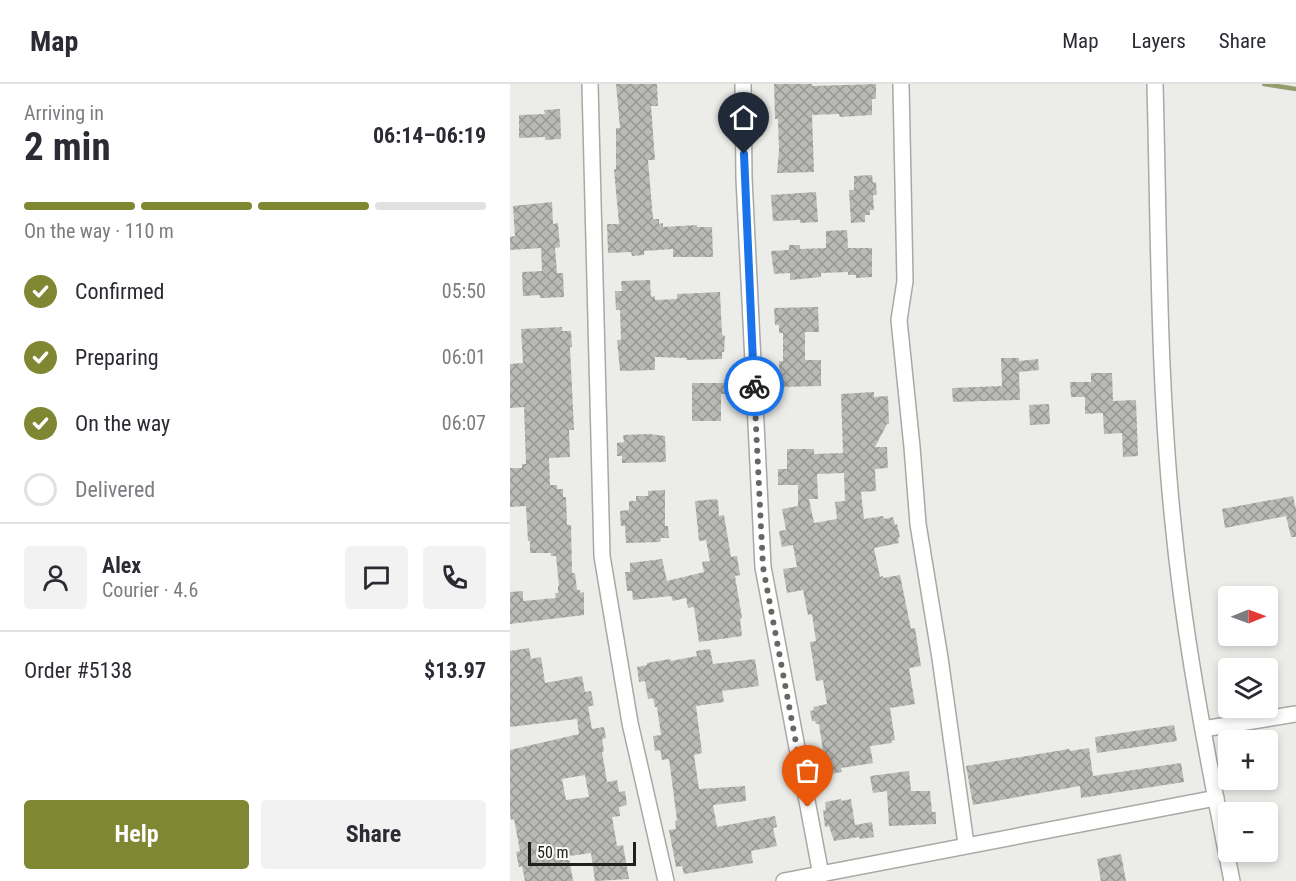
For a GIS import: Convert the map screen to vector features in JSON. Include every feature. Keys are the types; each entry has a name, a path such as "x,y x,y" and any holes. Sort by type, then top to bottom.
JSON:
{"street":[{"path":"590,84 602,556 630,723 666,881"},
{"path":"743,84 744,178 763,567 820,875"},
{"path":"901,84 905,281 899,320 918,524 940,657 966,844"},
{"path":"1155,84 1161,336 1168,458 1180,591 1232,881"},
{"path":"1203,729 1296,714"},
{"path":"784,881 966,844 1216,798"}],"building":[{"path":"616,84 657,84 658,106 651,106 655,160 648,160 653,219 659,219 659,224 663,223 663,227 697,225 697,227 712,227 713,257 673,257 673,249 644,251 644,255 632,256 631,252 608,253 607,224 619,224 614,169 616,169 616,128 620,128"},
{"path":"774,84 812,84 812,86 876,84 876,99 872,99 872,115 840,117 839,114 812,115 814,172 777,173 778,119 775,119"},
{"path":"560,109 561,139 519,138 519,115 545,114 544,110"},
{"path":"872,175 873,183 876,182 877,195 873,195 874,210 870,210 870,215 865,215 865,222 851,223 849,190 854,190 854,176"},
{"path":"816,192 818,222 773,221 771,195"},
{"path":"552,202 553,224 558,223 560,247 555,248 557,273 563,273 564,297 523,296 522,272 542,271 541,248 510,250 510,237 515,236 513,206"},
{"path":"847,230 848,248 872,248 872,277 856,278 856,275 848,275 848,272 821,273 821,277 790,280 790,273 774,274 771,251 789,250 789,245 800,245 800,249 826,248 826,231"},
{"path":"650,280 651,297 655,296 655,300 677,299 677,294 720,292 722,335 725,336 722,359 686,360 687,358 655,357 655,370 620,371 617,340 621,340 620,310 616,310 615,291 622,291 621,281"},
{"path":"818,307 819,332 805,332 805,360 821,360 821,386 780,387 779,361 783,361 783,333 779,333 779,325 775,325 774,308"},
{"path":"562,327 562,331 571,331 574,430 569,430 570,457 549,458 550,485 557,485 557,489 563,489 563,497 566,497 567,525 571,525 572,573 575,573 577,590 580,590 580,593 584,592 584,615 510,624 510,592 523,591 523,601 556,598 555,593 558,593 559,586 556,556 551,556 551,553 530,553 526,506 510,507 510,468 522,468 522,464 526,464 524,407 510,408 510,364 523,363 521,329"},
{"path":"1001,358 1019,358 1019,361 1038,359 1039,370 1019,372 1020,400 953,402 952,388 1002,386"},
{"path":"1091,373 1112,373 1113,401 1136,400 1138,456 1123,457 1122,433 1104,434 1103,413 1085,414 1085,397 1071,397 1070,382 1091,382"},
{"path":"692,383 726,383 726,394 721,394 721,421 692,421"},
{"path":"874,392 874,397 888,396 889,424 875,447 887,447 888,468 875,469 876,491 861,492 864,519 893,517 895,525 897,524 899,543 874,548 880,577 900,575 911,629 915,628 921,666 909,668 915,704 890,708 895,740 891,741 892,743 870,746 873,763 841,768 842,772 823,775 820,759 824,758 819,724 812,721 810,711 814,710 813,707 827,704 823,680 816,681 810,642 816,641 812,614 808,615 803,590 787,593 783,569 797,567 793,545 782,547 779,531 786,530 782,509 798,506 798,485 778,485 778,469 787,469 787,449 814,449 814,454 843,453 841,394","holes":["844,473 845,501 835,502 837,519 814,523 809,499 818,499 817,474"]},
{"path":"1049,404 1050,424 1030,425 1029,405"},
{"path":"623,435 665,436 666,462 622,463 622,456 617,456 617,443 624,442"},
{"path":"665,490 665,526 668,526 669,538 661,538 660,542 626,543 625,526 621,526 620,511 629,510 629,501 636,501 636,496 648,496 648,491"},
{"path":"1293,496 1296,509 1296,537 1291,537 1286,516 1225,528 1222,509"},
{"path":"716,499 719,516 724,515 731,557 737,556 740,575 735,576 742,618 740,619 742,636 699,642 694,607 688,608 686,598 673,601 671,596 633,600 632,591 627,591 625,572 630,572 630,563 662,559 667,581 704,572 702,562 710,561 706,540 699,541 695,501"},
{"path":"529,648 531,659 541,657 545,683 582,676 585,692 591,691 594,705 588,707 592,729 604,727 606,738 602,739 604,751 602,752 607,782 617,780 619,792 625,791 627,805 619,807 620,816 612,817 617,846 623,845 629,879 595,881 591,853 569,856 573,881 525,881 522,866 519,867 516,852 520,851 514,819 511,820 510,813 510,750 579,734 577,719 510,727 510,651","holes":["585,775 589,797 566,800 562,779"]},
{"path":"710,649 713,664 755,659 759,686 722,691 724,702 696,706 702,753 694,755 699,789 745,786 746,801 713,805 717,827 775,816 777,827 773,828 777,846 751,851 753,863 684,874 682,866 676,867 669,830 676,829 675,821 677,820 669,759 662,760 660,750 655,751 653,736 661,735 657,707 655,707 653,698 648,699 645,681 639,682 637,667 647,665 647,663 697,656 696,651"},
{"path":"1174,725 1177,741 1097,753 1095,737"},
{"path":"1089,748 1093,776 1181,763 1184,782 1081,798 1080,786 973,805 966,766 1069,749 1070,751"},
{"path":"909,771 911,791 930,791 932,812 936,812 936,824 889,826 887,791 873,793 870,776"},
{"path":"841,799 841,801 851,799 855,825 872,822 874,837 834,841 829,826 825,827 823,810 826,810 825,802"},
{"path":"1121,854 1126,881 1101,881 1097,859"}],"waterway":[{"path":"1264,84 1296,89"}],"way so far":[{"path":"754,386 763,567 808,807"}],"route":[{"path":"744,154 754,386"}]}
